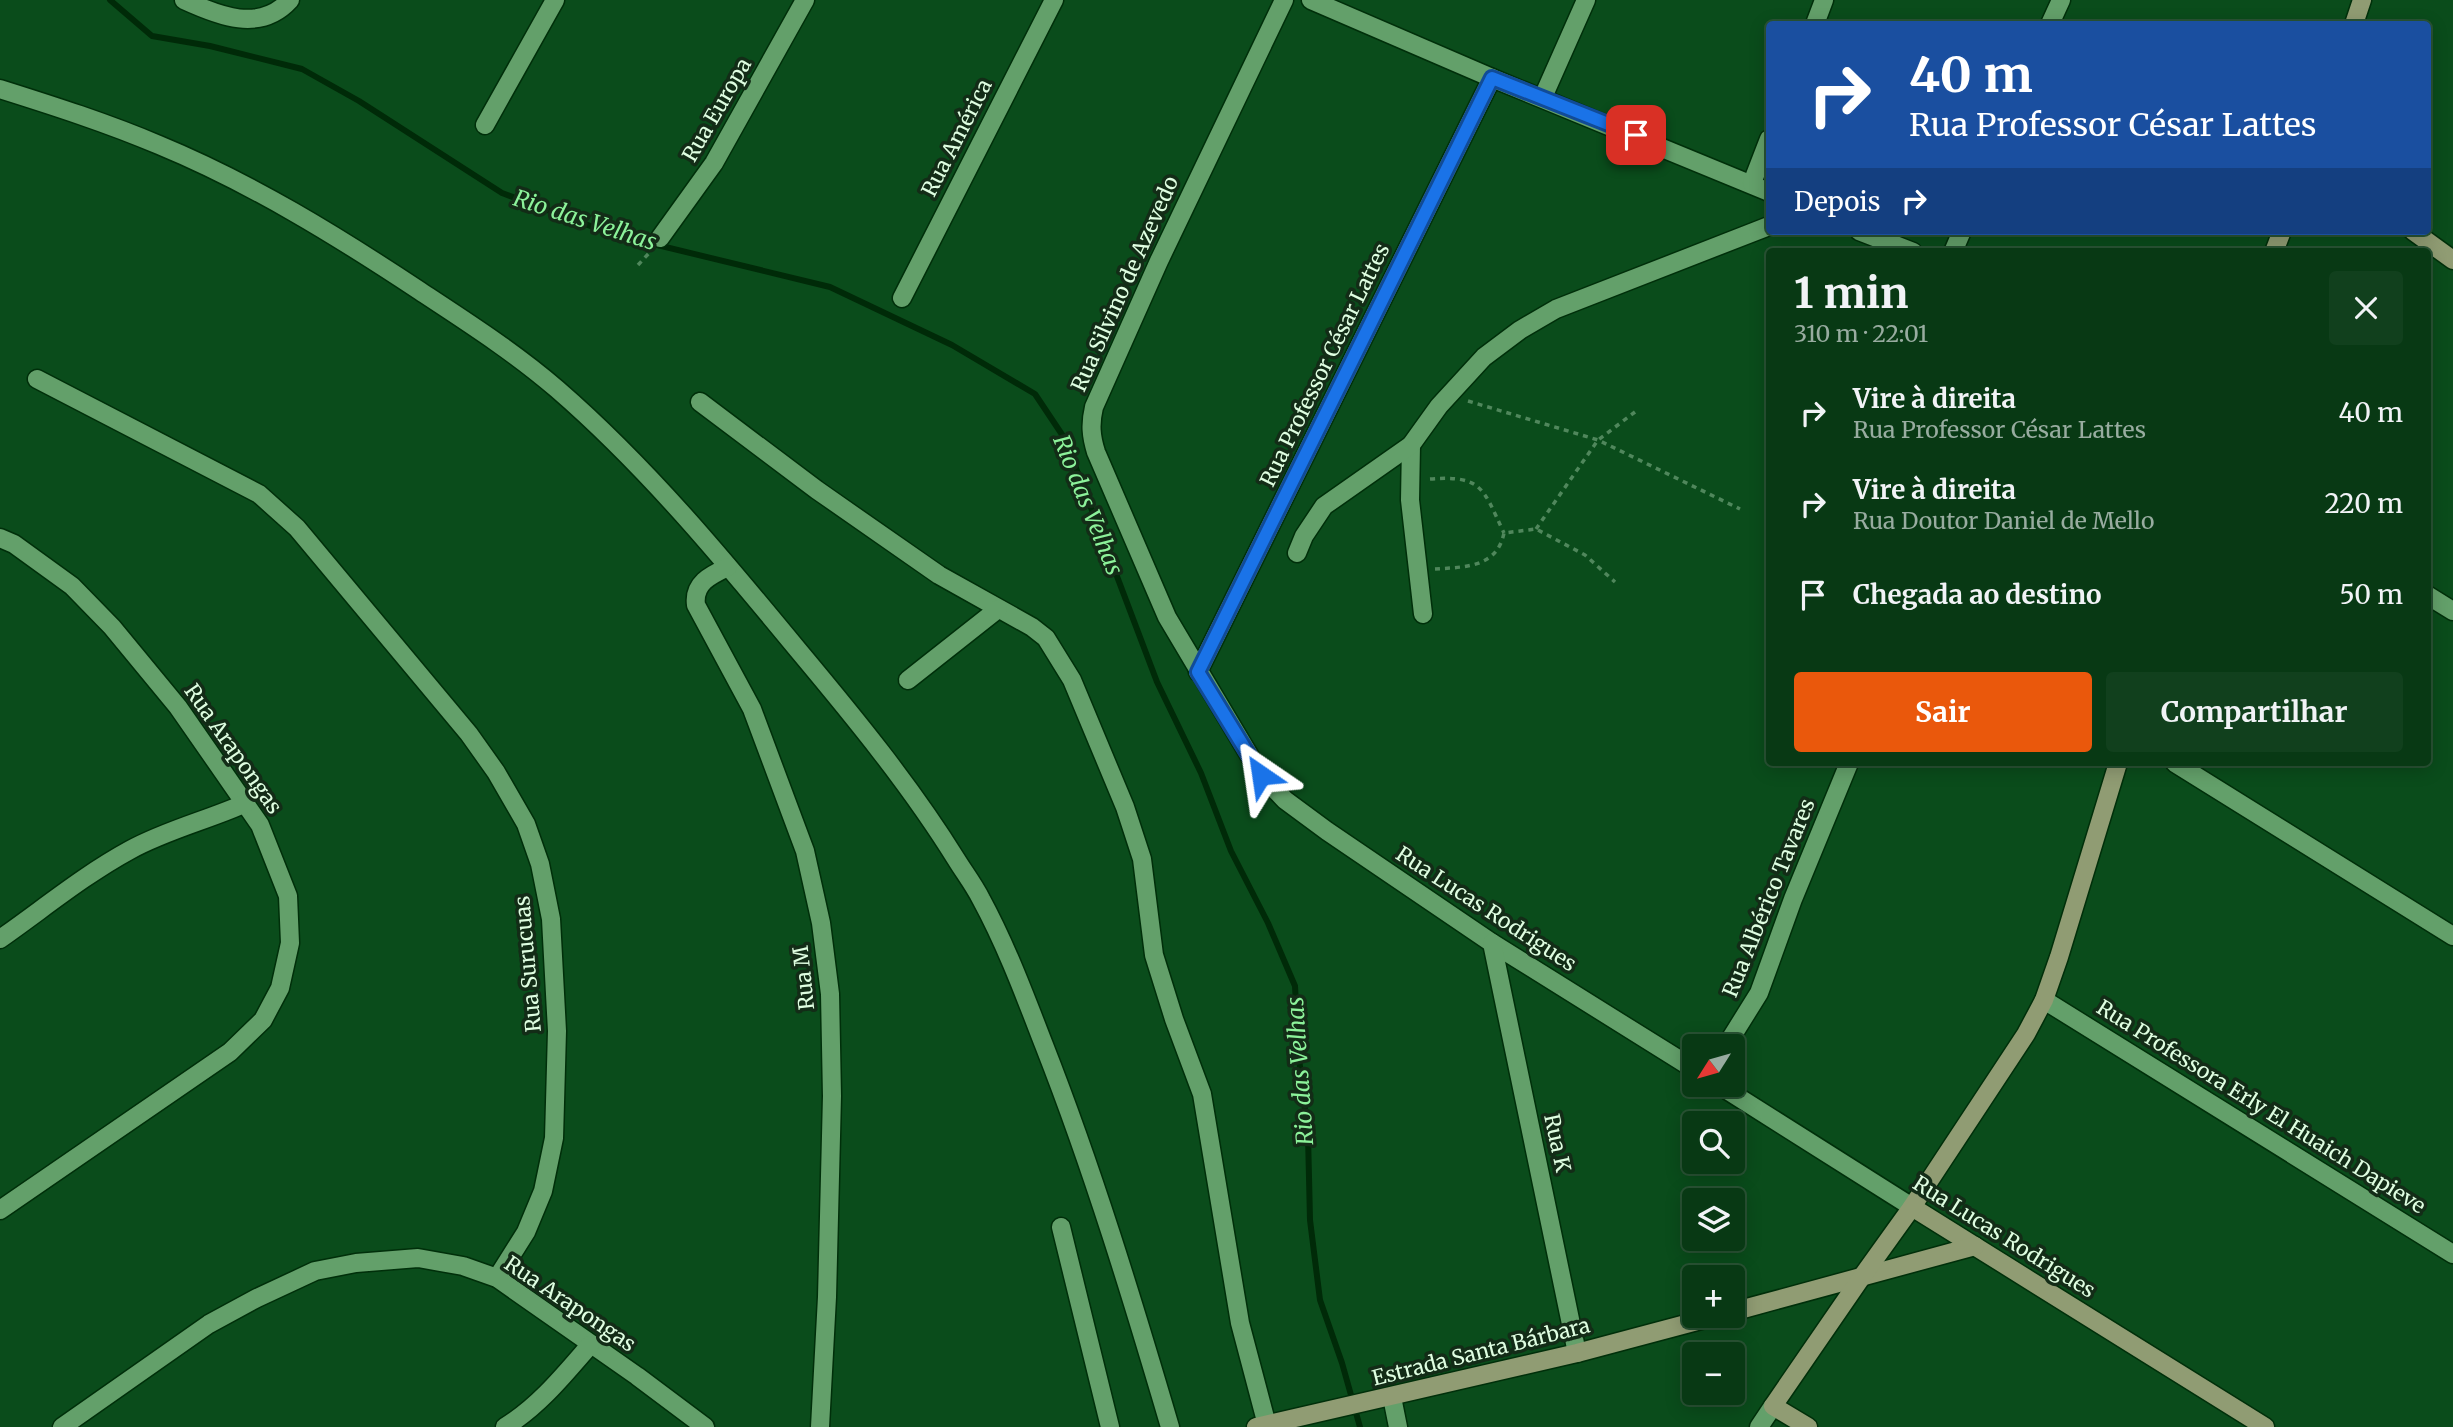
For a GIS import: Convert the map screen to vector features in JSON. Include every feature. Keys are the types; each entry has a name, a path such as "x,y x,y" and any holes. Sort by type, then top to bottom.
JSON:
{"street":[{"path":"184,0 243,19 266,18 287,4"},
{"path":"485,125 555,0"},
{"name":"Rua Europa","path":"660,239 714,163 805,0"},
{"name":"Rua América","path":"902,298 1054,0"},
{"name":"Rua Silvino de Azevedo","path":"1261,775 1167,617 1104,472 1091,437 1091,422 1094,407 1159,261 1284,0"},
{"path":"1311,0 1347,6 1492,78 1766,190"},
{"path":"1543,97 1586,0"},
{"path":"1816,21 1824,0"},
{"path":"2051,21 2061,0"},
{"path":"2355,21 2362,0"},
{"name":"Rua Professor César Lattes","path":"1198,672 1492,78"},
{"path":"0,89 91,117 163,146 233,179 378,263 505,348 556,389 647,476 729,567 822,678 926,811 981,898 1063,1094 1126,1276 1170,1427"},
{"path":"1752,183 1766,147"},
{"path":"1297,552 1324,506 1411,444 1449,395 1485,357 1520,330 1556,309 1766,227"},
{"path":"1869,235 1903,248"},
{"path":"2419,235 2453,260"},
{"name":"Rua Surucuas","path":"37,379 259,494 298,528 460,724 489,763 526,824 540,864 551,919 557,1031 554,1138 543,1191 526,1232 497,1278"},
{"path":"700,402 817,490 939,575 1032,627 1056,652 1072,680 1125,807 1142,859 1154,955 1202,1094 1240,1323 1262,1426"},
{"path":"1411,444 1410,481 1423,614"},
{"name":"Rua Arapongas","path":"0,538 14,544 72,586 99,613 178,707 260,825 288,896 290,943 280,988 263,1020 230,1052 0,1210"},
{"name":"Rua M","path":"729,567 699,585 695,595 696,605 752,709 805,851 821,923 830,995 832,1096 820,1427"},
{"path":"2431,597 2453,611"},
{"path":"908,680 998,609"},
{"name":"Rua Albérico Tavares","path":"1733,1034 1759,993 1793,899 1848,766"},
{"path":"1759,1427 1860,1278 1912,1207 2026,1034 2044,999 2059,957 2117,766"},
{"path":"2180,766 2453,936"},
{"name":"Rua Lucas Rodrigues","path":"1261,775 1285,800 1327,831 1492,943 1682,1062"},
{"path":"0,939 130,850 160,835 246,803"},
{"name":"Rua K","path":"1492,943 1577,1353"},
{"name":"Rua Professora Erly El Huaich Dapieve","path":"2044,999 2453,1254"},
{"name":"Rua Lucas Rodrigues","path":"1738,1097 2265,1427"},
{"path":"1061,1227 1110,1427"},
{"path":"1745,1308 1975,1246"},
{"name":"Rua Arapongas","path":"62,1427 209,1324 315,1271 356,1263 418,1258 463,1266 497,1278 705,1427"},
{"name":"Estrada Santa Bárbara","path":"1262,1426 1577,1353 1682,1325"},
{"path":"505,1427 522,1417 557,1384 590,1345"},
{"path":"1387,1398 1398,1427"},
{"path":"1773,1406 1808,1427"}],"path":[{"path":"638,265 648,254"},
{"path":"1449,395 1598,440 1740,509"},
{"path":"1536,529 1598,440 1635,412"},
{"path":"1410,481 1467,479 1477,486 1490,502 1504,533 1502,543 1491,559 1464,567 1419,570"},
{"path":"1504,533 1536,529 1585,555 1615,582"}],"waterway":[{"name":"Rio das Velhas","path":"110,0 152,36 210,46 302,69 359,101 502,193 612,234 830,287 952,345 1035,394 1065,439 1157,682 1201,773 1231,851 1268,923 1295,986 1299,1058 1308,1135 1310,1220 1320,1300 1360,1427"}],"route":[{"path":"1261,775 1198,672 1492,78 1636,135"}]}
